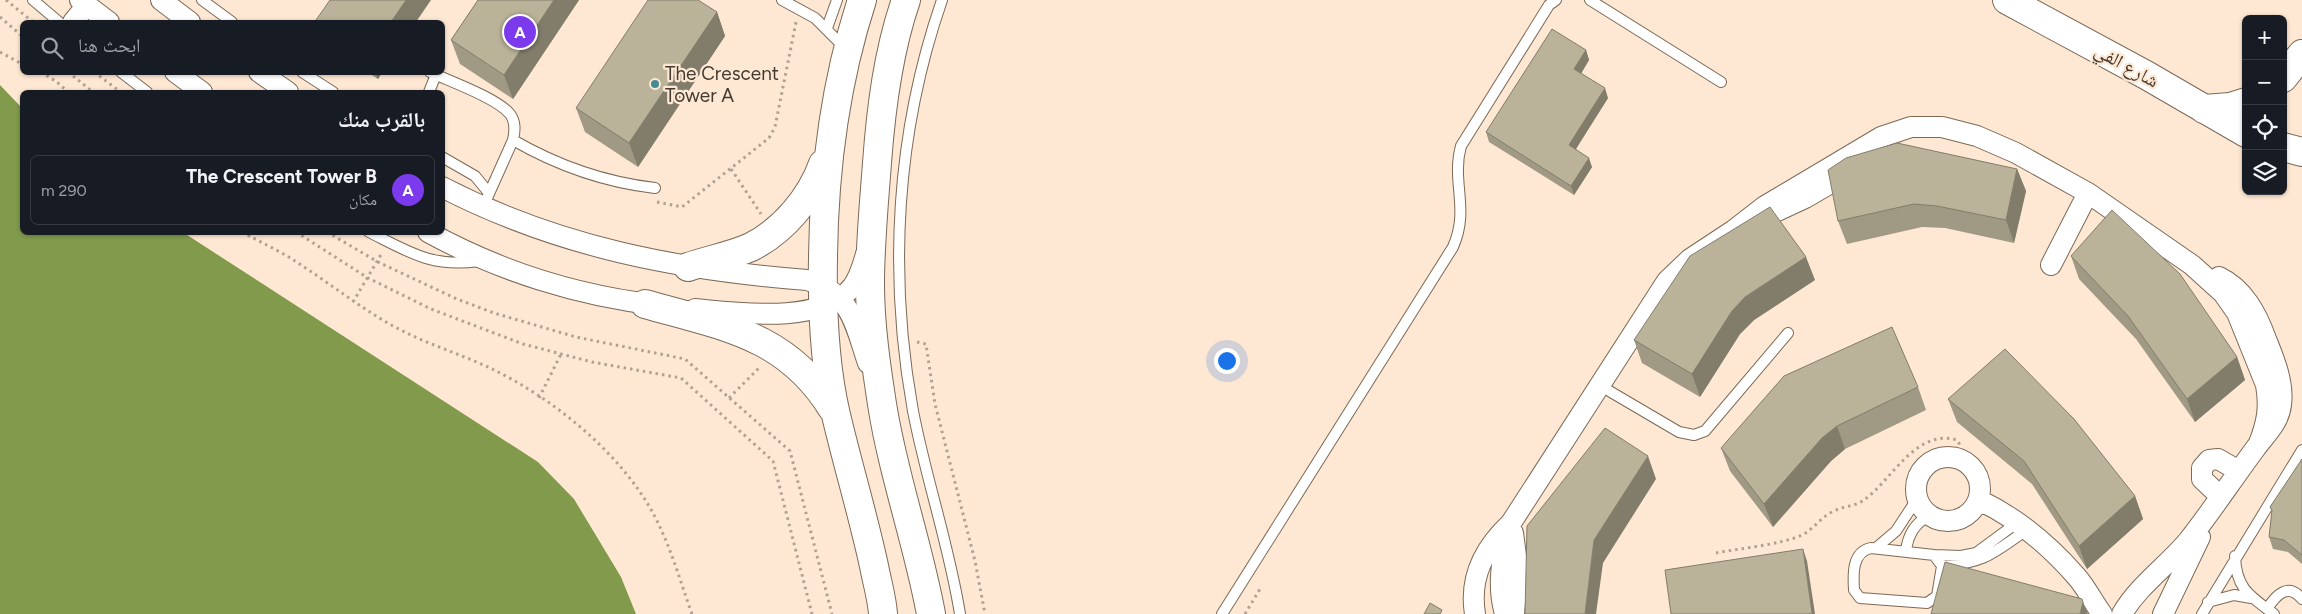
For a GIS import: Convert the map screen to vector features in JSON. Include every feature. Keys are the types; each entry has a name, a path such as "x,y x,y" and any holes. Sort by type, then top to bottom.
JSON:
{"street":[{"path":"161,0 187,20"},
{"path":"862,0 848,51 829,149 829,297 826,348 836,414 866,531 884,614"},
{"path":"906,0 890,58 881,110 871,241 870,285 874,343 882,405 894,467 912,527 931,614"},
{"name":"شارع الفي","path":"2006,0 2129,65 2242,131"},
{"path":"74,20 84,3 106,20"},
{"path":"2287,73 2302,54"},
{"path":"179,75 199,90"},
{"path":"263,75 285,90"},
{"path":"2204,109 2230,107 2242,103"},
{"path":"1511,523 1500,569 1503,605 1474,609 1476,577 1480,562 1497,536 1511,523 1667,281 1690,259 1734,230 1781,195 1882,137 1896,131 1927,126 1942,127 1977,136 2016,153 2088,192 2192,265 2230,302 2242,323 2267,391 2267,421 2259,443 2188,540 2138,593 2125,613 2099,610 2075,574 2023,525 1979,500"},
{"path":"2287,148 2302,152"},
{"path":"688,267 749,247 767,238 798,210 811,191 829,149"},
{"path":"445,188 486,200 534,228 578,242 688,267 807,280 852,317 882,405"},
{"path":"2051,266 2088,192"},
{"path":"434,235 485,260 564,287 645,304 742,332 777,350 810,377 836,414"},
{"path":"645,304 718,311 775,313 812,311 829,297 852,286 859,276 871,241"},
{"path":"1938,458 1958,458 1968,463 1979,479 1979,500 1974,509 1958,520 1942,521 1928,515 1917,499 1917,479 1926,466 1938,458"},
{"path":"2220,496 2202,478 2202,468 2213,458 2223,460 2239,471"},
{"path":"2164,614 2196,546 2202,521"},
{"path":"1511,523 1518,571 1514,614"},
{"path":"2149,614 2188,540"}],"lane":[{"path":"33,0 57,20"},
{"path":"202,0 229,20"},
{"path":"217,0 220,13"},
{"path":"782,0 800,9 827,28 848,51"},
{"path":"827,28 837,0"},
{"path":"942,0 921,68 906,145 900,203 898,262 903,340 913,411 950,558 960,614"},
{"path":"1222,614 1453,246 1461,222 1457,171 1461,146 1549,5 1556,0"},
{"path":"1590,0 1721,82"},
{"path":"125,75 144,90"},
{"path":"307,75 330,90"},
{"path":"430,90 433,75"},
{"path":"438,75 481,95 509,113 515,131 513,140 486,200"},
{"path":"513,140 570,169 612,181 654,188"},
{"path":"445,159 469,172 480,182 486,200"},
{"path":"375,235 412,255 430,260 467,262 485,260"},
{"path":"1599,385 1679,432 1694,435 1705,431 1788,333"},
{"path":"2202,614 2235,556 2302,450"},
{"path":"1876,548 1900,526 1917,499"},
{"path":"1906,551 1910,534 1921,520 1928,515"},
{"path":"1942,566 1969,564 1982,559 2023,525"},
{"path":"1934,554 1942,566 1937,596 1928,603 1864,599 1860,598 1854,590 1856,557 1865,549 1876,548 1961,556 1976,553 2023,525"},
{"path":"2235,556 2237,574 2251,598"},
{"path":"2208,602 2234,595 2251,598 2270,611 2276,596 2282,592 2289,590 2296,592 2302,599"}],"path":[{"path":"6,0 31,20"},
{"path":"656,202 682,207 769,138 775,127 800,9"},
{"path":"0,17 20,34"},
{"path":"0,52 20,63"},
{"path":"46,75 66,90"},
{"path":"72,75 90,90"},
{"path":"98,75 119,90"},
{"path":"247,235 298,263 353,302 414,336 491,368 567,417 599,444 636,487 654,514 667,542 692,614"},
{"path":"301,235 368,278 431,309 523,344 592,362 681,378 773,461 812,614"},
{"path":"332,235 378,262 456,299 576,337 685,359 790,451 832,614"},
{"path":"353,302 388,242"},
{"path":"926,344 935,404 975,561 985,614"},
{"path":"729,398 777,350"},
{"path":"539,398 561,354"},
{"path":"1716,553 1792,539 1807,533 1831,512 1864,500 1918,448 1933,438 1943,437 1957,440 1960,445 1958,458"},
{"path":"1245,614 1260,590"}],"shaded area":[{"path":"0,85 20,106 20,235 187,235 538,462 574,499 621,577 636,614 0,614"}],"building":[{"path":"330,0 406,0 392,20 316,20"},
{"path":"478,0 554,0 504,75 451,40"},
{"name":"The Crescent Tower A","path":"648,0 698,0 717,12 629,143 576,108"},
{"path":"1552,29 1586,50 1574,69 1605,88 1569,145 1589,158 1571,186 1486,132"},
{"path":"1897,143 2017,169 2006,220 1937,206 1914,204 1838,221 1828,170 1846,158"},
{"path":"1770,207 1806,257 1745,297 1732,311 1692,374 1634,340 1690,256"},
{"path":"2112,210 2180,274 2237,357 2187,399 2128,316 2071,256"},
{"path":"1892,327 1918,387 1837,426 1822,438 1764,504 1721,448 1784,376"},
{"path":"2005,349 2074,419 2135,496 2079,546 2024,461 1948,399"},
{"path":"1605,428 1648,456 1594,540 1585,614 1525,614 1527,526"},
{"path":"2302,459 2302,555 2284,540 2269,537 2272,510 2270,507"},
{"path":"1803,549 1812,613 1671,614 1665,570"},
{"path":"1945,562 2082,599 2080,614 1931,614"},
{"path":"1430,603 1442,610 1440,614 1424,614"}],"place":[{"name":"The Crescent Tower B","path":"520,32"},
{"name":"The Crescent Tower A","path":"655,84"}]}
